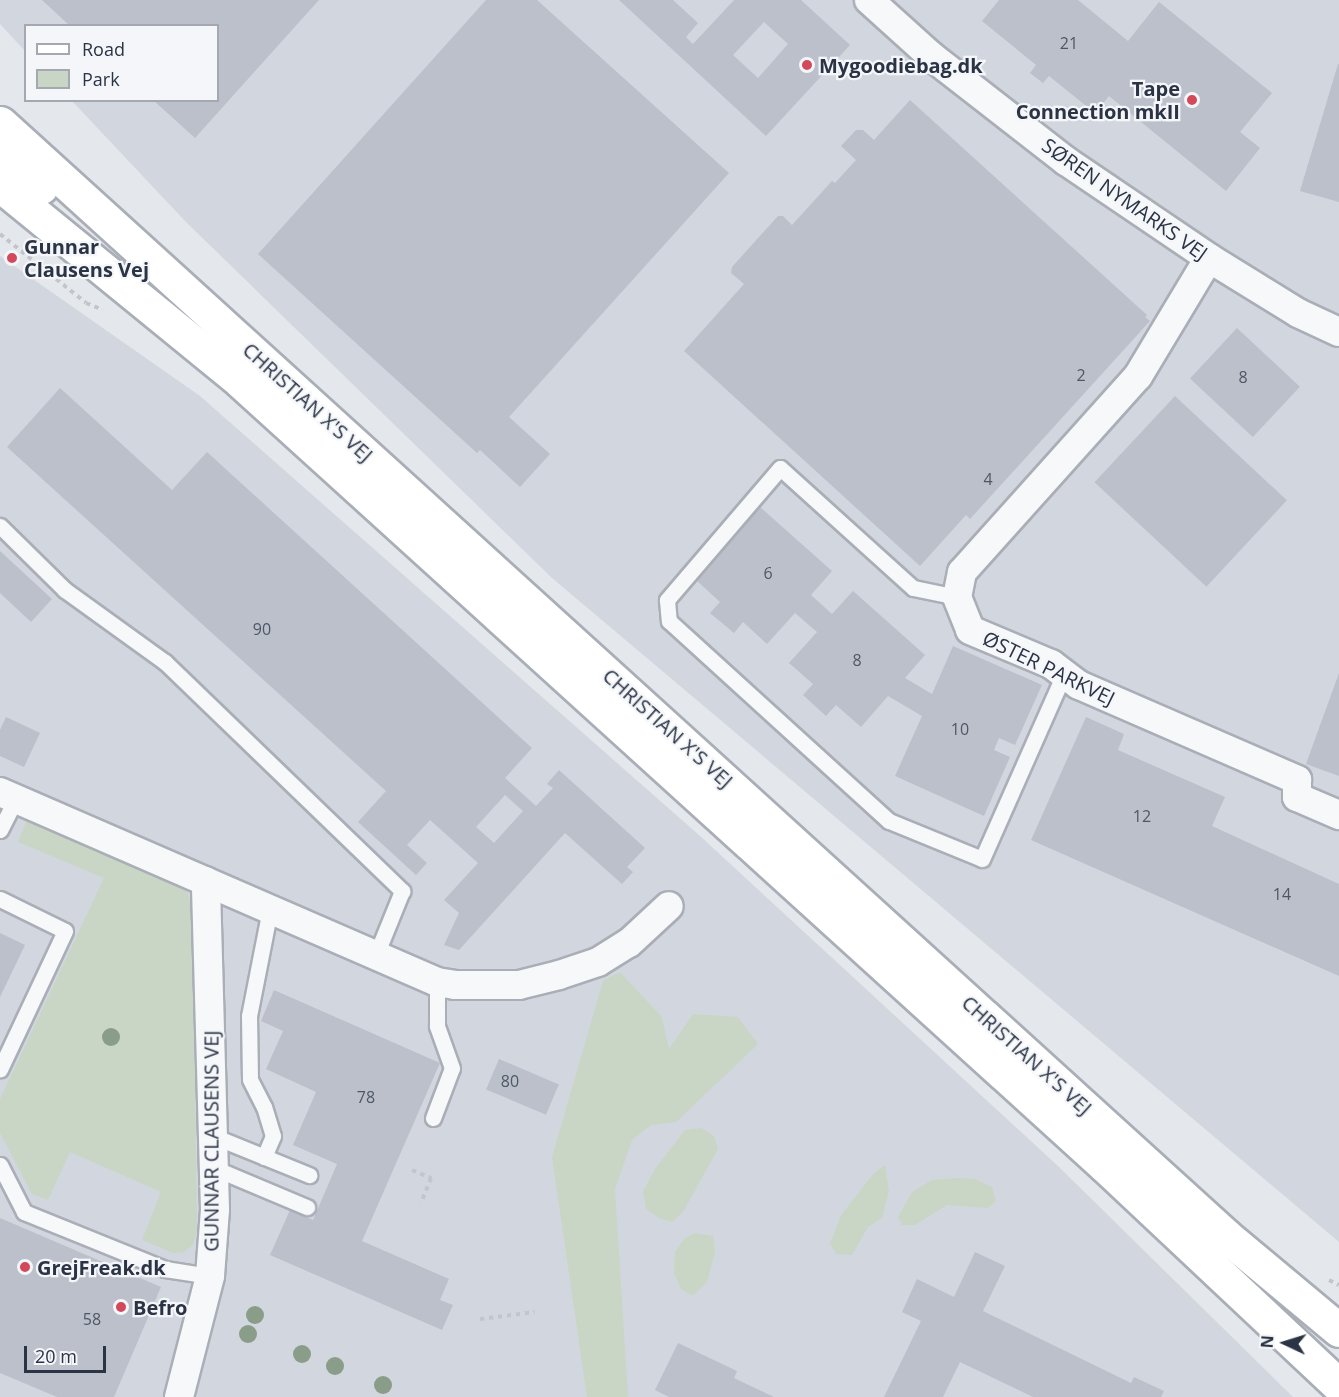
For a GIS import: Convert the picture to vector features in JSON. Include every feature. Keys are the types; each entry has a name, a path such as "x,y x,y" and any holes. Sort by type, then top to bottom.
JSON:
{"main road":[{"name":"CHRISTIAN X'S VEJ","path":"0,123 1226,1236 1339,1330"},
{"path":"0,155 260,358"},
{"name":"CHRISTIAN X'S VEJ","path":"0,185 240,381 1104,1165 1339,1386"}],"street":[{"name":"SØREN NYMARKS VEJ","path":"869,0 931,56 1066,161 1209,258 1298,313 1339,332"},
{"path":"957,597 962,572 1138,376 1209,258"},
{"name":"ØSTER PARKVEJ","path":"957,597 970,630 1051,664 1079,685 1297,780 1298,797 1339,815"},
{"path":"8,795 436,982 455,985 519,985 559,975 598,962 629,943 669,906"},
{"name":"GUNNAR CLAUSENS VEJ","path":"179,1397 210,1276 215,1210 206,881"}],"lane":[{"path":"957,597 913,588 780,468 667,600 669,621 889,821 982,859 1064,674"},
{"path":"0,526 65,590 165,662 402,891 376,955"},
{"path":"0,830 8,795"},
{"path":"0,899 65,931 0,1069"},
{"path":"264,1157 273,1136 264,1107 250,1079 249,1016 270,909"},
{"path":"433,1118 452,1068 437,1026 436,982"},
{"path":"213,1136 309,1175"},
{"path":"0,1165 24,1212 165,1269 210,1276"},
{"path":"214,1168 307,1208"}],"path":[{"path":"412,1170 431,1178 421,1203"},
{"path":"480,1319 535,1312"}],"shaded area":[{"path":"0,0 1339,0 1339,1242 552,578 186,222 73,102 219,102 219,24 24,24 24,50 0,24"},
{"path":"0,256 200,396 700,836 1059,1167 1293,1397 0,1397"}],"green space":[{"path":"28,818 175,880 188,894 193,911 197,1230 193,1245 184,1252 173,1253 142,1240 161,1192 70,1152 48,1200 32,1194 0,1133 0,1099 104,878 18,842"},
{"path":"620,972 662,1017 669,1049 693,1014 738,1017 758,1044 676,1122 651,1125 632,1140 615,1189 628,1397 587,1397 552,1157 603,981"},
{"path":"701,1128 714,1136 718,1149 683,1212 672,1222 659,1218 646,1209 643,1191 655,1169 685,1130"},
{"path":"885,1165 889,1191 882,1218 868,1227 852,1255 836,1254 830,1243 842,1214 874,1173"},
{"path":"975,1179 992,1187 996,1201 988,1208 947,1205 915,1225 902,1225 898,1217 912,1192 932,1180"},
{"path":"694,1233 713,1236 715,1252 707,1282 693,1296 681,1289 674,1273 675,1252 684,1239"}],"building":[{"path":"42,0 319,0 195,138 155,102 219,102 219,24 68,24"},
{"path":"486,0 537,0 729,173 509,417 550,454 520,487 480,450 477,453 258,254"},
{"path":"619,0 673,0 698,23 686,37 693,44 734,0 801,0 850,45 766,136","holes":["764,22 788,44 758,78 733,55"]},
{"path":"999,0 1078,0 1128,41 1159,2 1272,93 1240,132 1260,148 1226,191 1109,96 1095,113 1049,76 1043,83 1030,73 1036,65 982,21"},
{"path":"1339,64 1339,202 1300,191"},
{"path":"910,100 1147,315 1145,317 1150,321 970,519 966,515 920,566 684,351 744,284 731,273 732,267 778,216 783,216 792,225 832,181 835,183 856,160 841,146 856,130 863,130 874,140"},
{"path":"1237,328 1300,387 1253,437 1190,378"},
{"path":"60,388 172,490 207,452 532,748 505,778 536,806 553,788 547,784 559,770 645,848 627,867 633,872 622,884 565,833 459,950 444,945 459,913 444,900 478,863 430,820 407,845 427,863 416,875 358,822 386,791 7,447","holes":["505,795 523,811 494,843 476,827"]},
{"path":"1175,396 1287,500 1206,587 1095,482"},
{"path":"760,507 832,571 811,595 832,614 853,591 925,655 905,678 932,694 953,646 1042,685 1015,745 999,738 994,750 1010,757 984,816 895,776 922,716 888,696 861,727 836,705 826,716 803,695 813,684 789,663 817,632 795,613 767,644 743,622 734,633 710,613 720,602 696,580"},
{"path":"0,551 52,599 31,622 0,593"},
{"path":"1339,673 1339,776 1306,764"},
{"path":"6,717 40,733 24,767 0,756 0,730"},
{"path":"1086,717 1124,734 1118,750 1225,797 1212,826 1339,884 1339,976 1031,840"},
{"path":"0,933 25,945 0,997"},
{"path":"274,990 440,1063 362,1241 449,1279 440,1300 453,1305 442,1330 270,1255 290,1210 313,1220 337,1164 293,1145 316,1092 266,1069 283,1031 261,1021"},
{"path":"499,1059 559,1084 546,1115 486,1089"},
{"path":"0,1218 161,1287 114,1397 57,1397 0,1373"},
{"path":"975,1252 1005,1266 983,1311 1131,1383 1134,1377 1164,1391 1161,1397 1033,1397 960,1362 943,1397 884,1397 921,1321 902,1312 917,1279 954,1297"},
{"path":"678,1343 737,1371 734,1378 774,1397 669,1397 655,1390"}],"place":[{"name":"Mygoodiebag.dk","path":"807,65"},
{"name":"Tape Connection mkII","path":"1192,100"},
{"name":"Gunnar Clausens Vej","path":"12,258"},
{"name":"GrejFreak.dk","path":"25,1267"},
{"name":"Befro","path":"121,1307"}]}
